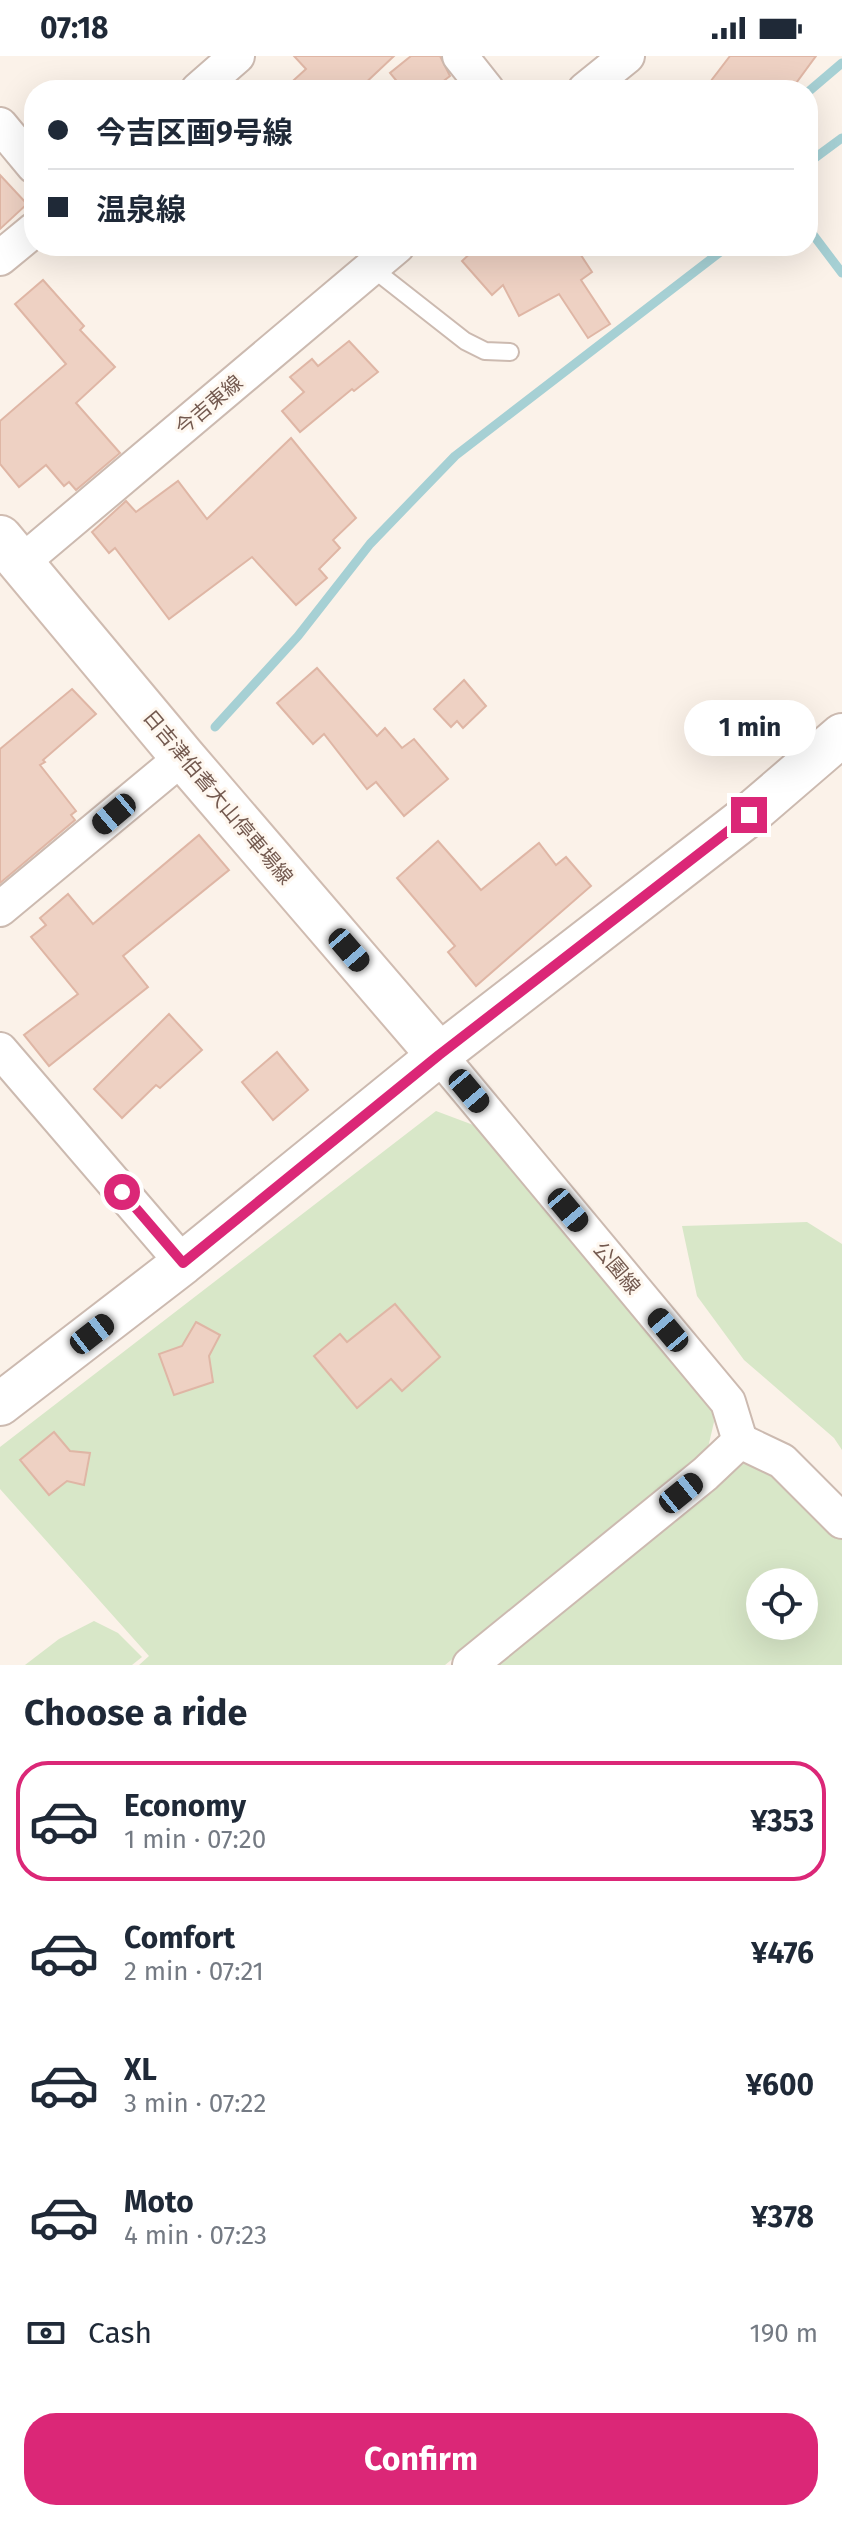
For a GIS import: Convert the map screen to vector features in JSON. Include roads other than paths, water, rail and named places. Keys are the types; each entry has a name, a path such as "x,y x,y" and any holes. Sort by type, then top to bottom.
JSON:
{"main road":[{"name":"日吉津伯耆大山停車場線","path":"11,550 183,757 439,1055"}],"street":[{"path":"209,80 237,56"},
{"path":"460,56 479,80"},
{"path":"597,80 627,56"},
{"path":"0,125 24,154"},
{"path":"0,258 24,238"},
{"name":"今吉東線","path":"11,550 385,257"},
{"path":"0,1404 183,1263 439,1055 749,815 842,735"},
{"path":"0,909 183,757"},
{"path":"0,1050 183,1263"},
{"name":"公園線","path":"439,1055 728,1402 740,1441"},
{"path":"470,1665 705,1474 740,1441 782,1461 842,1521"}],"lane":[{"path":"385,257 465,341 485,351 510,352"}],"waterway":[{"path":"818,83 842,63"},
{"path":"818,156 842,138"},
{"path":"818,241 842,273"},
{"path":"215,727 298,636 370,544 455,456 715,256"}]}
